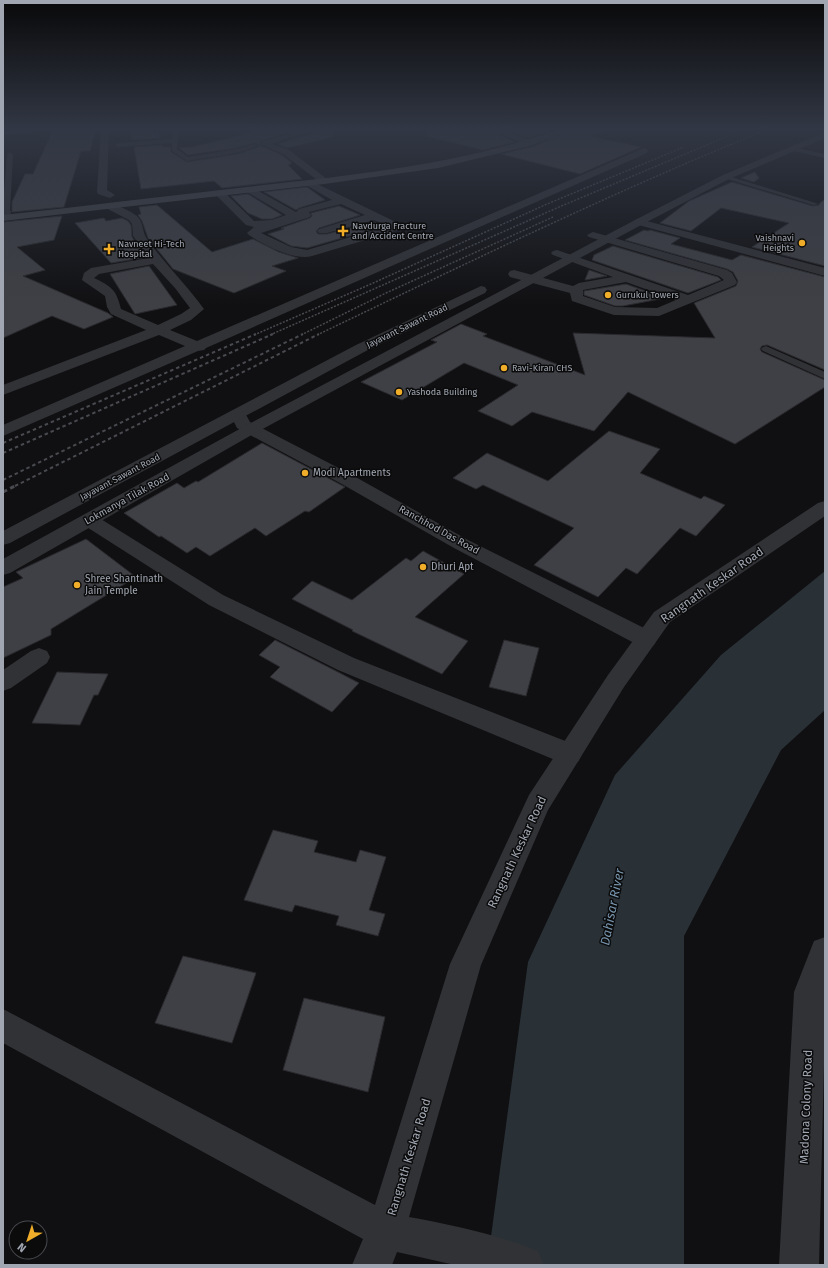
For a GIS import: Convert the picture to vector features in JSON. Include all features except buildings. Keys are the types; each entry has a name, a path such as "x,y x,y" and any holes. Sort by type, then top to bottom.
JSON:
{"main road":[{"path":"4,214 112,197 248,187"},
{"path":"112,197 219,193 269,187"}],"street":[{"path":"3,390 156,330 186,316 197,309 179,285 156,260 139,236 137,224 133,218 112,197 102,192 102,187"},
{"path":"326,187 339,199 398,227 312,254 296,252 253,233 259,229 306,216 301,212 339,199"},
{"path":"3,431 199,347 562,187"},
{"name":"Jayavant Sawant Road","path":"3,539 361,348 689,187"},
{"name":"Jayavant Sawant Road","path":"251,429 706,187"},
{"path":"253,189 300,207 339,199"},
{"path":"219,193 250,223 266,224 294,215 253,189"},
{"path":"323,231 375,216"},
{"path":"639,222 825,272"},
{"path":"593,235 723,273 731,280 731,282 659,312 614,311 577,298 576,292 579,287 628,278"},
{"path":"557,253 688,300"},
{"path":"156,260 95,271 88,276 88,280 110,293 116,311 156,330 172,334 199,347"},
{"path":"514,274 576,292"},
{"name":"Ranchhod Das Road","path":"238,414 243,424 251,429 346,479 461,544 646,639"},
{"name":"Lokmanya Tilak Road","path":"3,568 251,429"},
{"name":"Rangnath Keskar Road","path":"372,1265 386,1231 466,964 538,803 616,681 662,617 825,507"},
{"path":"89,520 216,600 346,664 569,754"},
{"path":"3,682 39,657"},
{"name":"Madona Colony Road","path":"799,1265 810,992 825,952"},
{"path":"3,1025 386,1231 445,1243 524,1265"}],"lane":[{"path":"4,214 7,187"},
{"path":"760,187 815,204"},
{"path":"766,350 825,376"}],"water":[{"name":"Dahisar River","path":"825,571 825,710 781,750 684,936 684,1265 482,1265 490,1244 528,962 615,775 721,655"}],"railway":[{"path":"254,335 587,187"},
{"path":"270,335 606,187"},
{"path":"317,335 486,254 632,187"},
{"path":"301,335 386,293 553,217"},
{"path":"3,443 256,334"},
{"path":"3,453 273,334"},
{"path":"3,480 303,334"},
{"path":"3,492 317,335"}],"place":[{"name":"Navdurga Fracture and Accident Centre","path":"343,231"},
{"name":"Vaishnavi Heights","path":"802,243"},
{"name":"Navneet Hi-Tech Hospital","path":"109,249"},
{"name":"Gurukul Towers","path":"608,295"},
{"name":"Ravi-Kiran CHS","path":"504,368"},
{"name":"Yashoda Building","path":"399,392"},
{"name":"Modi Apartments","path":"305,473"},
{"name":"Dhuri Apt","path":"423,567"},
{"name":"Shree Shantinath Jain Temple","path":"77,585"}]}
